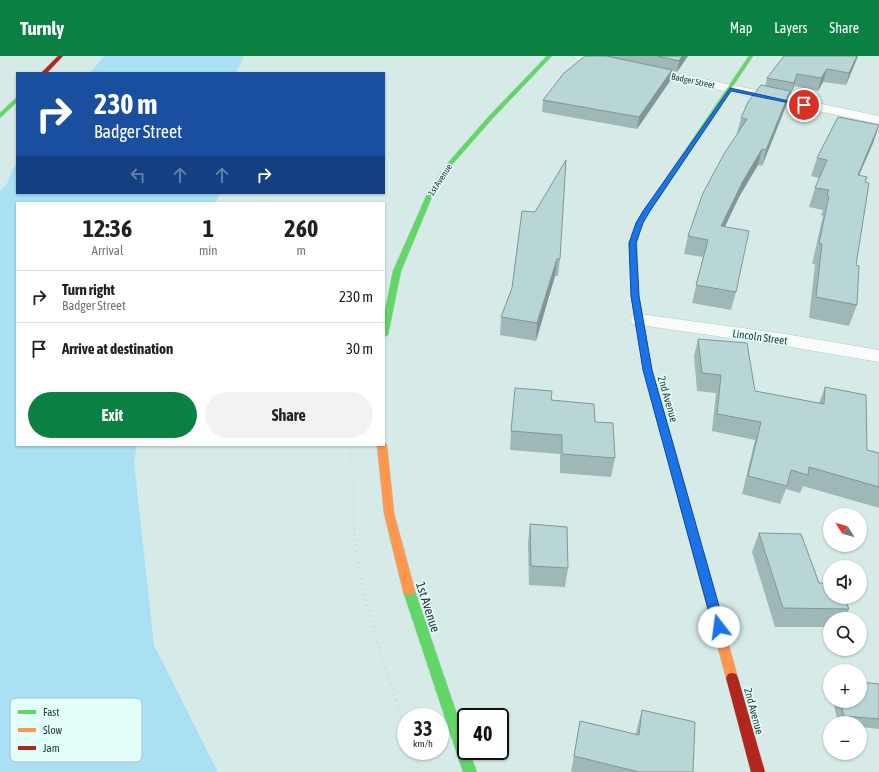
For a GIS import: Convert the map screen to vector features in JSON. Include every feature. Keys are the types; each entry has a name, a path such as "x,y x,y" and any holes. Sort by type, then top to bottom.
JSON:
{"street":[{"path":"45,72 61,56"},
{"name":"1st Avenue","path":"385,330 397,271 431,192 448,166 491,116 550,56"},
{"name":"Badger Street","path":"578,56 879,120"},
{"name":"2nd Avenue","path":"751,56 639,223 632,243 635,296 648,370 758,772"},
{"path":"0,116 16,100"},
{"name":"Lincoln Street","path":"640,320 785,340 879,356"},
{"name":"1st Avenue","path":"382,446 389,513 408,589 470,772"}],"path":[{"path":"351,446 356,547 369,612 399,708"},
{"path":"416,760 420,772"}],"water":[{"path":"104,56 244,56 236,72 91,72"},
{"path":"16,164 16,194 220,194 216,202 16,202 16,446 137,446 134,462 154,645 218,772 0,772 0,191 9,180"}],"building":[{"path":"585,56 606,56 672,70 639,117 543,100 564,73"},
{"path":"657,56 682,56 679,61"},
{"path":"784,56 857,56 849,73 827,69 821,78 797,74 794,83 767,78"},
{"path":"761,85 790,91 766,150 762,149 743,181 721,226 749,231 736,292 696,285 708,240 688,236 703,193 724,154 747,119 741,118 748,102"},
{"path":"838,117 879,125 858,175 867,177 865,182 869,183 856,265 859,266 857,305 816,297 822,244 819,243 829,196 827,195 829,190 815,188 827,160 817,158"},
{"path":"566,160 560,259 557,259 537,323 501,317 512,288 522,211 535,212"},
{"path":"698,339 747,343 755,391 824,404 825,387 866,395 867,450 879,453 879,487 809,467 808,475 791,470 787,486 748,476 761,422 717,414 721,375 702,373"},
{"path":"515,388 552,391 551,400 594,404 595,422 613,423 615,458 562,454 562,435 511,431"},
{"path":"530,524 567,527 568,568 531,566"},
{"path":"759,533 801,534 819,583 823,583 823,604 847,604 849,609 783,608"},
{"path":"867,683 879,684 879,719 867,718 867,716 844,716 842,708 867,708"},
{"path":"642,710 695,722 693,772 639,772 574,756 580,721 639,735"}],"traffic: fast":[{"path":"385,330 397,271 431,192 448,166 491,117 550,56"},
{"path":"667,439 648,370 635,296 633,243 639,223 751,56"},
{"path":"0,116 16,100"},
{"path":"409,591 470,772"}],"traffic: slow":[{"path":"667,439 732,678"},
{"path":"382,446 389,513 409,591"}],"traffic: jam":[{"path":"45,72 61,56"},
{"path":"732,678 758,772"}],"route":[{"path":"719,627 648,370 635,296 632,243 639,223 646,211 730,89 804,105"}]}
